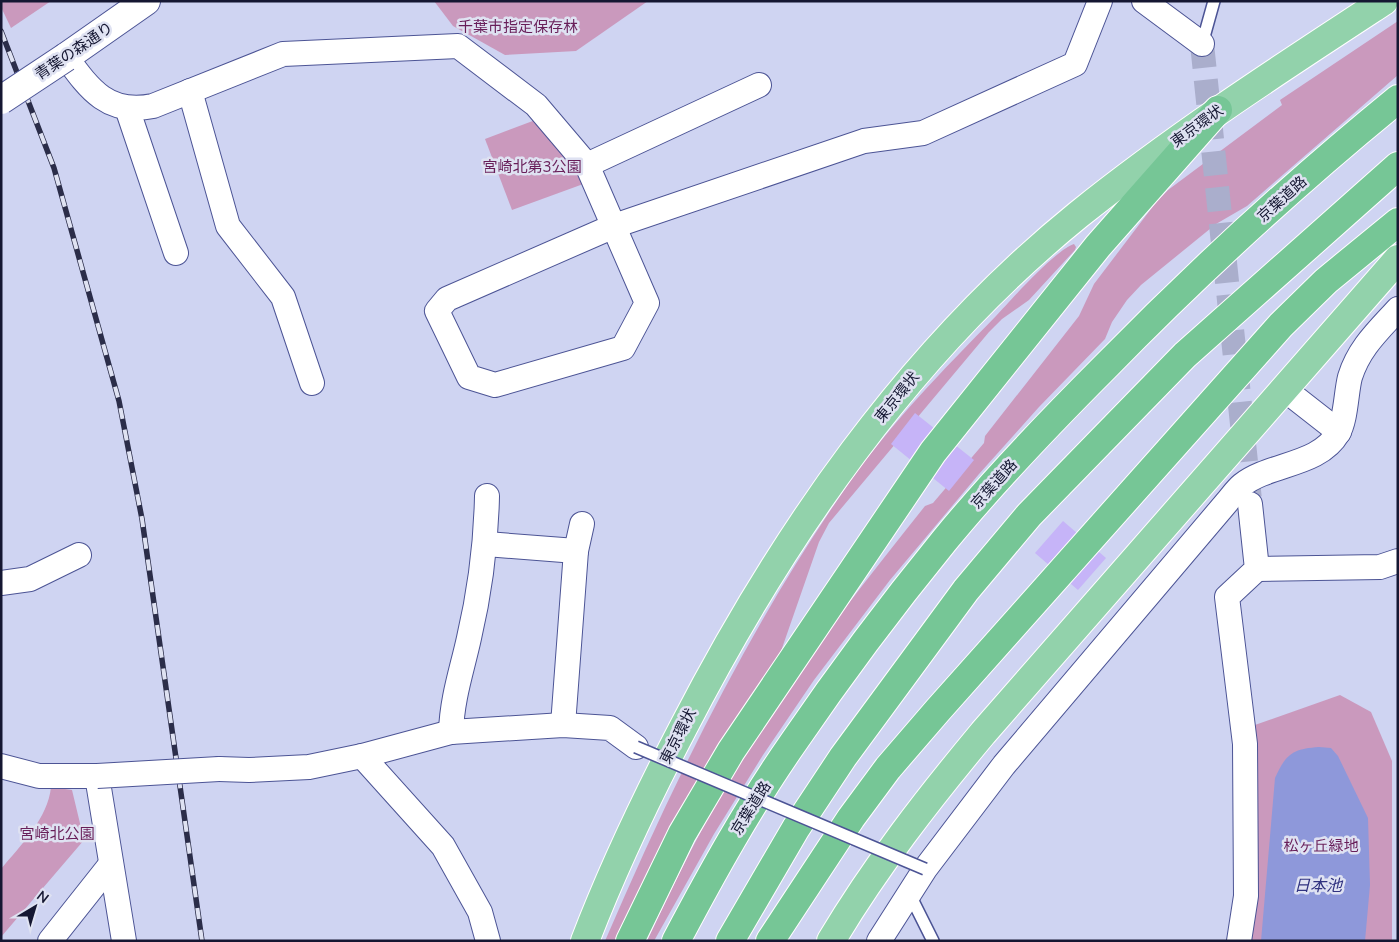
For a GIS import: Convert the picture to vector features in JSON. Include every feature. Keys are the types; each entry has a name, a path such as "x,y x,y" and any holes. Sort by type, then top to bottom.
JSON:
{"highway":[{"name":"東京環状","path":"585,941 633,829 706,684 780,556 884,412 944,342 1013,273 1078,215 1218,110 1384,1"},
{"name":"京葉道路","path":"676,941 716,865 792,744 880,622 945,540 1014,461 1141,330 1266,213 1398,99"},
{"path":"630,941 682,834 731,751 933,452 1098,246 1218,110"},
{"path":"730,941 796,828 843,757 966,590 1022,523 1112,428 1185,355 1398,166"},
{"path":"770,941 851,818 888,768 938,710 1281,325 1326,281 1398,222"},
{"path":"831,941 886,857 933,792 1398,260"}],"street":[{"name":"青葉の森通り","path":"1,100 146,1"},
{"path":"66,57 83,80 101,97 114,105 138,109 153,106 190,92 283,54 458,46 536,105 587,164 614,226 647,303 622,348 495,384 469,377 437,311 447,298 614,226 864,141 924,133 1075,64 1100,1"},
{"path":"1144,1 1202,44"},
{"path":"587,164 759,84"},
{"path":"190,92 228,226 283,297 312,383"},
{"path":"127,108 176,253"},
{"path":"879,941 925,869 1004,765 1242,485 1261,474 1304,460 1328,444 1339,432 1350,378 1358,353 1398,309"},
{"path":"1284,389 1339,432"},
{"path":"451,732 452,705 470,636 486,544 487,496"},
{"path":"1250,504 1257,569"},
{"path":"563,725 576,551 582,524"},
{"path":"486,544 576,551"},
{"path":"1,583 30,579 79,555"},
{"path":"1239,941 1246,896 1245,744 1227,597 1257,569 1380,567 1398,560"},
{"path":"1,766 39,776 97,776 219,769 249,770 309,767 362,756 451,732 563,725 610,728 636,747"},
{"path":"362,756 443,846 480,912 488,941"},
{"path":"97,776 124,941"},
{"path":"50,941 111,864"}],"lane":[{"path":"1202,44 1214,1"},
{"path":"636,747 925,869"},
{"path":"910,895 934,941"}],"green space":[{"path":"1,1 51,1 11,28 1,7"},
{"name":"千葉市指定保存林","path":"434,1 648,1 576,51 505,55 453,26"},
{"path":"1398,21 1398,75 1247,206 1216,224 1141,285 1127,300 1112,322 1105,339 1039,407 979,474 890,580 814,680 763,755 714,834 654,941 647,941 686,859 715,806 745,754 799,671 925,506 933,503 984,443 985,436 1079,316 1094,284 1157,201 1168,190 1282,105 1280,100"},
{"name":"宮崎北第3公園","path":"538,119 586,183 512,210 485,139"},
{"path":"1074,244 1075,250 1029,300 1002,319 989,332 829,523 819,542 780,654 731,730 618,941 605,941 658,823 745,650 777,594 847,486 899,419 937,377 1034,276 1066,248"},
{"name":"松ヶ丘緑地","path":"1340,695 1371,712 1392,761 1392,941 1245,941 1252,726"},
{"name":"宮崎北公園","path":"51,787 72,790 84,840 1,937 1,869 25,841 39,820 45,810"}],"water":[{"name":"日本池","path":"1331,748 1338,756 1368,818 1370,885 1365,941 1261,941 1275,778 1283,763 1291,754 1302,749"}],"building":[{"path":"915,413 974,460 949,491 891,444"},
{"path":"1063,521 1106,558 1078,590 1035,553"}],"tunnel":[{"path":"1202,44 1250,500"}],"railway":[{"path":"1,31 54,168 119,401 142,519 202,941"}]}
